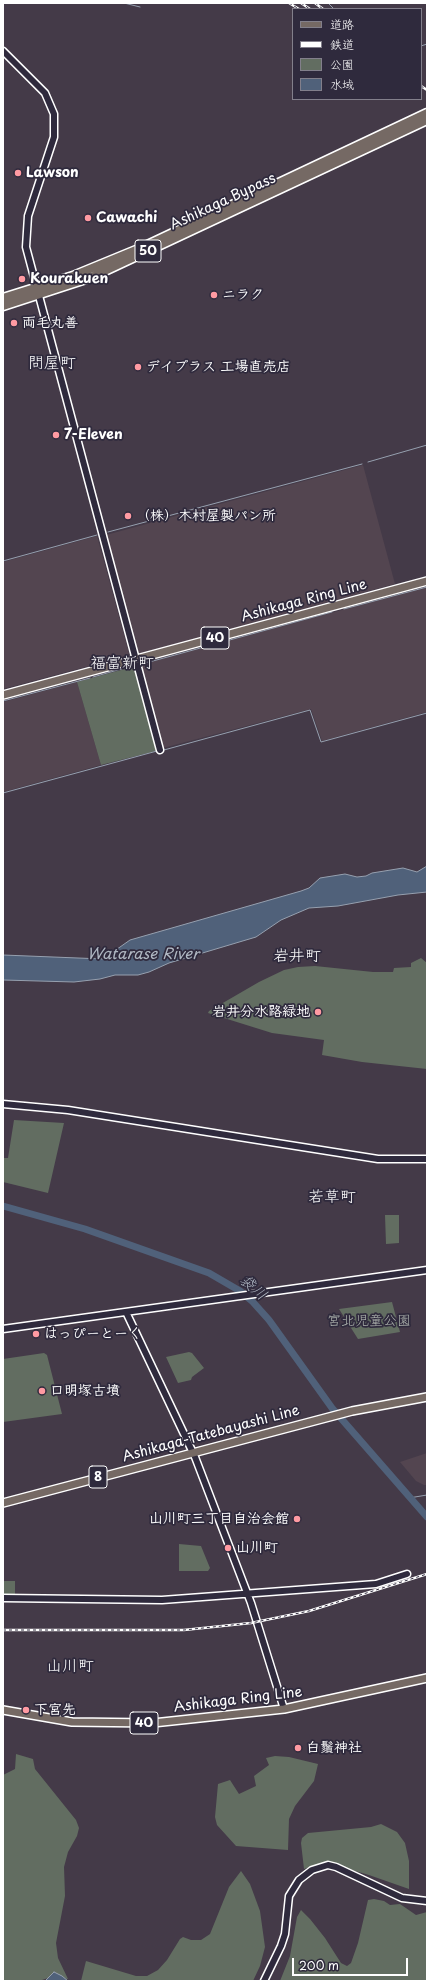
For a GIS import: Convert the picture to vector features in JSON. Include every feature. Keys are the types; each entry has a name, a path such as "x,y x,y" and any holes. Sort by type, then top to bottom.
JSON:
{"highway":[{"name":"Ashikaga Bypass","path":"3,298 37,292 92,277 427,113"},
{"name":"Ashikaga Bypass","path":"288,182 427,120"},
{"name":"Ashikaga Bypass","path":"3,306 37,292"}],"main road":[{"name":"Ashikaga Ring Line","path":"3,695 427,581"},
{"name":"Ashikaga-Tatebayashi Line","path":"3,1503 327,1417 427,1397"},
{"name":"Ashikaga Ring Line","path":"3,1710 59,1720 126,1724 161,1723 284,1709 427,1678"}],"street":[{"path":"3,51 45,93 54,114 54,136 30,207 26,230 26,247 160,750"},
{"path":"3,1104 68,1110 378,1159 427,1160"},
{"path":"3,1329 427,1270"},
{"path":"126,1312 193,1452 248,1593 284,1709"},
{"path":"3,1598 162,1600 376,1584 407,1574"},
{"path":"264,1981 282,1946 285,1934 289,1896 299,1880 312,1870 328,1865 336,1867 402,1898 427,1901"}],"shaded area":[{"path":"363,465 395,584 138,654 106,535"},
{"path":"97,536 129,653 127,656 3,689 3,562"},
{"path":"427,587 427,712 322,741 311,709 163,748 141,667 142,664"},
{"path":"77,682 101,765 3,792 3,702"},
{"path":"427,1453 427,1485 424,1485 416,1481 400,1462"}],"green space":[{"path":"132,667 134,668 156,751 101,765 77,682"},
{"name":"岩井分水路緑地","path":"421,958 427,963 427,1069 362,1062 322,1055 324,1040 272,1033 208,1013 259,982 284,970 315,966 373,972 393,972 394,968 411,967 411,963"},
{"path":"14,1120 64,1123 48,1193 3,1182 3,1158 8,1158"},
{"path":"385,1215 399,1215 399,1243 386,1244"},
{"name":"宮北児童公園","path":"392,1302 400,1332 358,1339 339,1309"},
{"path":"189,1352 192,1353 204,1368 192,1377 191,1380 178,1383 166,1357"},
{"path":"44,1353 47,1355 62,1414 3,1422 3,1359"},
{"path":"179,1544 201,1546 210,1568 208,1571 179,1571"},
{"path":"3,1581 15,1581 15,1595 3,1595"},
{"path":"16,1754 33,1759 35,1769 76,1820 79,1828 77,1836 68,1852 64,1867 65,1896 56,1943 58,1958 68,1979 51,1977 39,1981 3,1981 3,1775 15,1769"},
{"path":"275,1756 289,1757 318,1764 314,1781 295,1806 289,1819 288,1850 236,1846 217,1825 215,1817 218,1784 230,1780 239,1794 256,1786 254,1776 269,1765 266,1758"},
{"path":"381,1824 397,1832 405,1843 409,1861 409,1889 331,1864 319,1864 304,1869 301,1843 302,1838 308,1833 371,1827"},
{"path":"241,1871 250,1884 260,1911 265,1947 260,1966 253,1981 81,1981 86,1961 136,1976 147,1976 158,1970 167,1960 180,1939 183,1937 191,1940 201,1940 210,1934 229,1887"},
{"path":"374,1899 384,1901 390,1905 400,1904 416,1915 427,1912 427,1981 280,1981 290,1956 297,1917 301,1910 325,1938 341,1963 347,1966 351,1963 358,1943 368,1900"}],"water":[{"name":"Watarase River","path":"427,866 427,892 398,895 338,906 309,908 281,920 256,937 169,963 138,975 115,975 100,979 74,982 3,980 3,955 103,959 130,940 301,891 309,888 320,878 345,874 357,877 366,876 372,873 403,868 417,872"},
{"path":"54,1972 62,1976 68,1981 45,1981"}],"waterway":[{"path":"124,3 140,7"},
{"path":"328,3 333,8"},
{"path":"422,46 427,44"},
{"path":"368,462 427,445"},
{"path":"108,532 362,464"},
{"path":"3,561 97,535"},
{"path":"344,609 427,587"},
{"path":"142,664 332,612"},
{"path":"93,677 132,666"},
{"path":"3,701 90,678"},
{"path":"164,750 310,710 321,742 427,713"},
{"path":"3,793 157,751"},
{"name":"袋川","path":"3,1206 85,1229 209,1273 240,1291 252,1301 269,1320 332,1408 427,1517"},
{"name":"袋川","path":"409,1498 427,1495"}],"railway":[{"path":"289,3 297,8"},
{"path":"301,3 308,8"},
{"path":"315,3 322,8"},
{"path":"422,87 427,90"},
{"path":"3,1630 184,1630 251,1623 309,1611 427,1574"}],"place":[{"name":"Lawson","path":"18,173"},
{"name":"Cawachi","path":"88,218"},
{"name":"Kourakuen","path":"22,279"},
{"name":"ニラク","path":"214,295"},
{"name":"両毛丸善","path":"14,323"},
{"name":"デイプラス 工場直売店","path":"138,367"},
{"name":"7-Eleven","path":"56,435"},
{"name":"（株）木村屋製パン所","path":"128,516"},
{"name":"岩井分水路緑地","path":"318,1012"},
{"name":"はっぴーとーく","path":"36,1334"},
{"name":"口明塚古墳","path":"42,1391"},
{"name":"山川町三丁目自治会館","path":"297,1519"},
{"name":"山川町","path":"228,1548"},
{"name":"下宮先","path":"26,1710"},
{"name":"白鬚神社","path":"298,1748"}],"district":[{"name":"問屋町","path":"52,364"},
{"name":"福富新町","path":"122,664"},
{"name":"岩井町","path":"297,957"},
{"name":"若草町","path":"332,1198"},
{"name":"山川町","path":"70,1667"}]}
